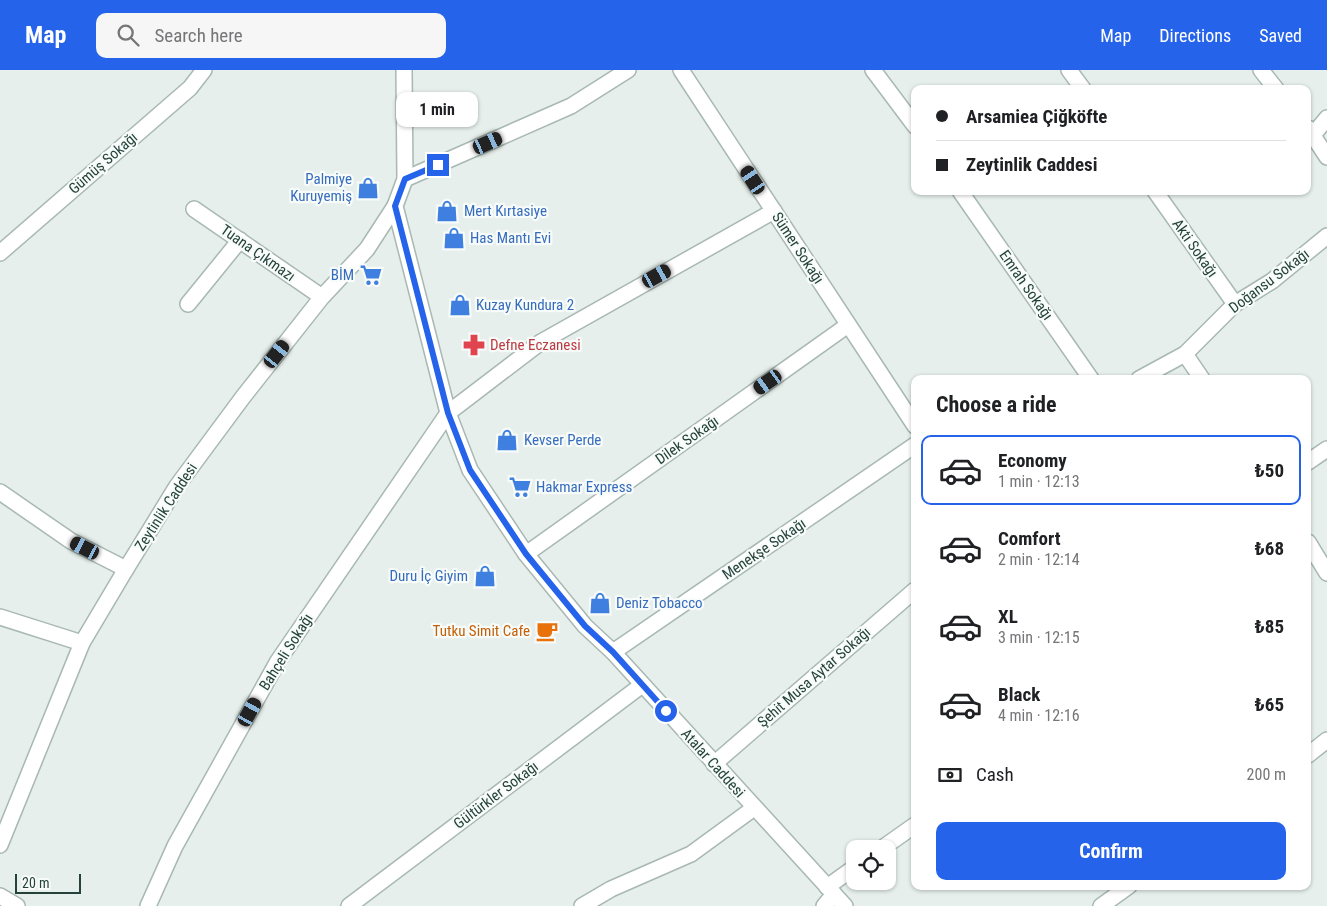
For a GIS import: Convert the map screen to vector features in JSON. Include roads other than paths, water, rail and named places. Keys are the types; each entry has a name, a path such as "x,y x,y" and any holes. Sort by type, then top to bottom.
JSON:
{"street":[{"name":"Gümüş Sokağı","path":"0,253 190,88 204,70"},
{"path":"395,206 405,179 404,70"},
{"path":"405,179 571,106 628,70"},
{"name":"Sümer Sokağı","path":"681,70 911,420"},
{"path":"873,70 911,121"},
{"path":"1069,70 1080,85"},
{"path":"1261,70 1273,85"},
{"path":"1311,130 1327,118"},
{"path":"1311,133 1327,158"},
{"name":"Emrah Sokağı","path":"963,195 1088,375"},
{"name":"Akti Sokağı","path":"1158,195 1235,304"},
{"name":"Zeytinlik Caddesi","path":"0,845 82,643 177,486 243,397 322,297 367,249 395,206"},
{"name":"Atalar Caddesi","path":"395,206 448,413 470,470 526,554 585,626 613,652 845,906"},
{"name":"Tuana Çıkmazı","path":"194,209 322,297"},
{"name":"Bahçeli Sokağı","path":"148,906 175,846 278,661 448,413 541,342 774,211"},
{"name":"Doğansu Sokağı","path":"1147,375 1186,354 1235,304 1272,281 1327,236"},
{"path":"188,304 240,240"},
{"name":"Dilek Sokağı","path":"526,554 848,325"},
{"path":"1186,354 1199,375"},
{"name":"Menekşe Sokağı","path":"613,652 911,448"},
{"path":"1311,460 1327,449"},
{"path":"0,492 71,541 126,569"},
{"path":"1311,547 1327,573"},
{"name":"Şehit Musa Aytar Sokağı","path":"714,764 911,593"},
{"path":"0,617 82,643"},
{"name":"Gültürkler Sokağı","path":"349,906 642,685"},
{"path":"1311,753 1327,740"},
{"path":"590,905 611,889 691,854 754,808"},
{"path":"894,840 911,828"},
{"path":"824,906 831,890 846,876"},
{"path":"1101,906 1123,890"},
{"path":"0,896 17,906"}],"place":[{"name":"Palmiye Kuruyemiş","path":"368,188"},
{"name":"Mert Kırtasiye","path":"447,211"},
{"name":"Has Mantı Evi","path":"454,238"},
{"name":"BİM","path":"371,275"},
{"name":"Kuzay Kundura 2","path":"460,305"},
{"name":"Defne Eczanesi","path":"474,345"},
{"name":"Kevser Perde","path":"507,440"},
{"name":"Hakmar Express","path":"520,487"},
{"name":"Duru İç Giyim","path":"485,576"},
{"name":"Deniz Tobacco","path":"600,603"},
{"name":"Tutku Simit Cafe","path":"547,631"}]}
